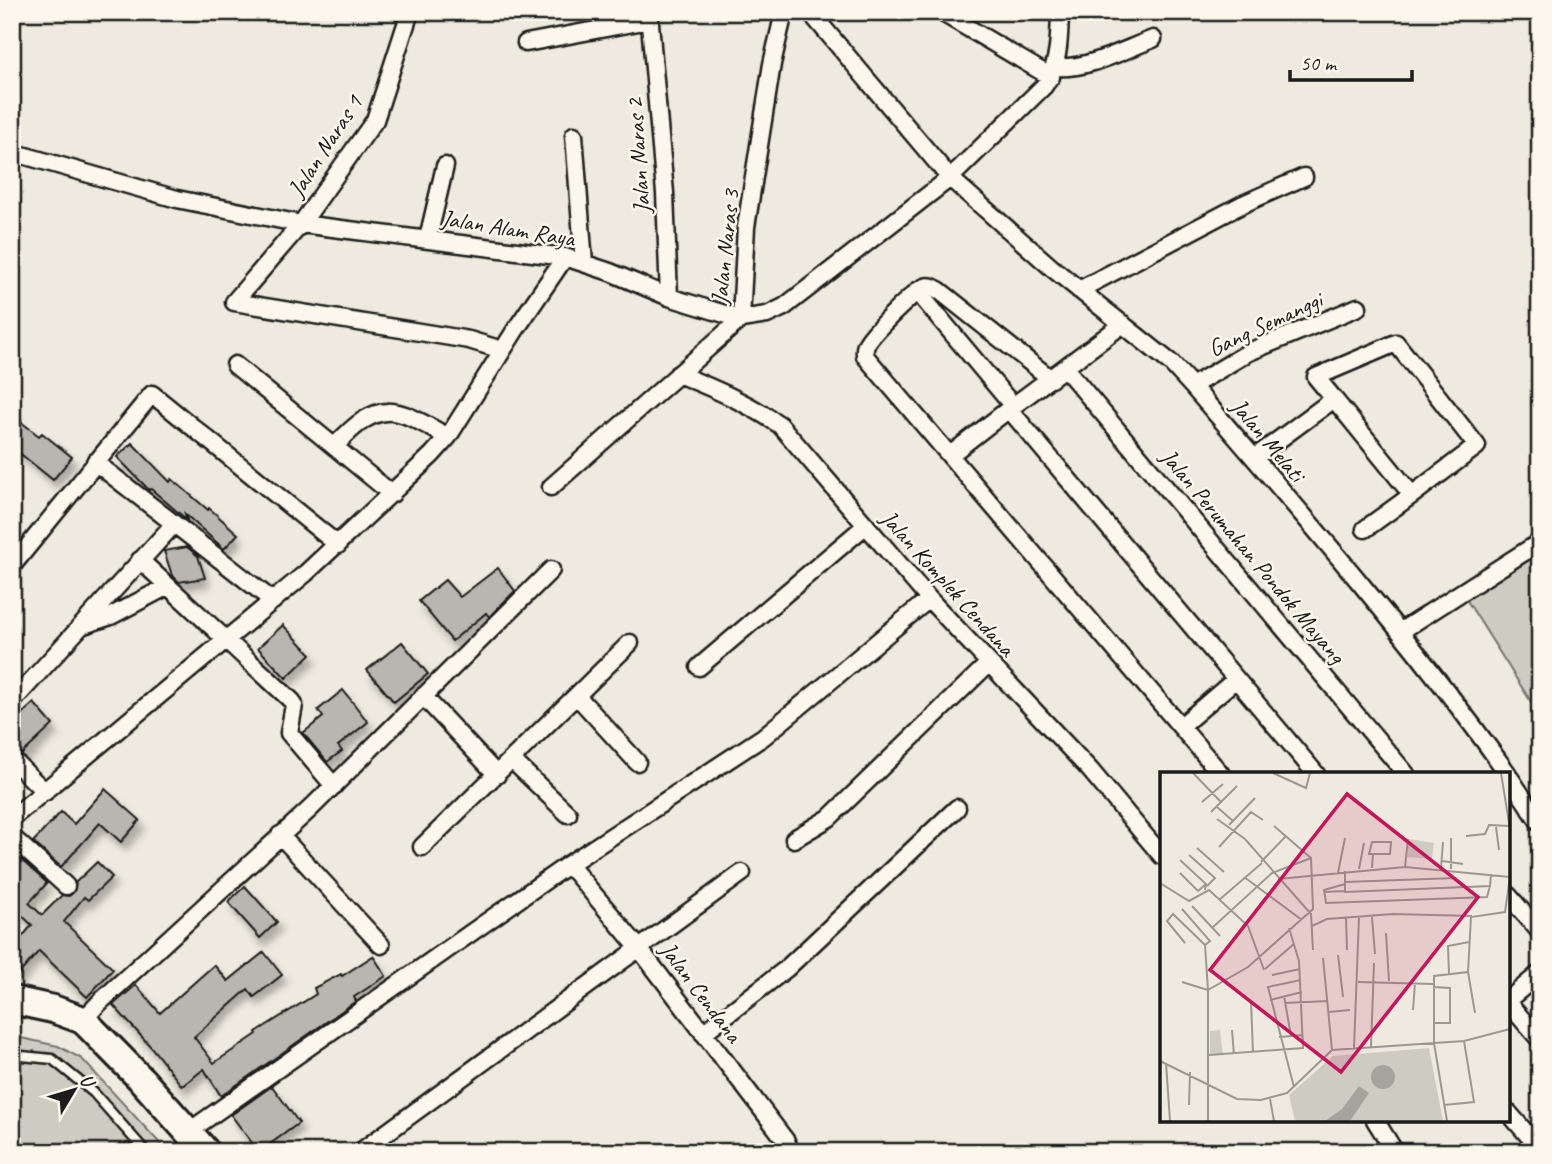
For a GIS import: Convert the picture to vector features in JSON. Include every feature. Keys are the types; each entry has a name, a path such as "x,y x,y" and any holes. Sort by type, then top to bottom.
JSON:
{"main road":[{"path":"12,1000 53,1009 83,1020 197,1142"}],"street":[{"name":"Jalan Naras 1","path":"410,12 375,120 301,224 234,302 469,340 502,350"},
{"name":"Jalan Naras 3","path":"551,487 741,319 746,227 772,64 784,12"},
{"name":"Jalan Melati","path":"810,12 950,178 1079,289 1171,363 1401,631 1455,700 1505,772"},
{"path":"941,12 1053,72 1089,63 1153,39"},
{"path":"741,319 767,315 784,307 950,178 1044,86 1053,72 1059,46 1060,12"},
{"path":"526,43 649,16"},
{"name":"Jalan Naras 2","path":"649,16 664,193 669,296"},
{"path":"574,135 584,263"},
{"name":"Jalan Alam Raya","path":"12,152 177,199 301,224 565,257 669,296 741,319"},
{"path":"428,238 445,166"},
{"path":"1079,289 1243,204 1304,177"},
{"path":"12,818 273,601 392,494 448,437 502,350 565,257"},
{"path":"1051,379 940,291 930,286 917,291 870,340 864,351 865,356 1219,772"},
{"path":"917,291 1314,772"},
{"name":"Gang Semanggi","path":"1192,386 1249,352 1358,307"},
{"path":"950,455 1123,324"},
{"path":"1365,530 1412,495 1477,446 1396,343 1316,377 1412,495"},
{"path":"235,365 392,494"},
{"name":"Jalan Perumahan Pondok Mayang","path":"1065,368 1404,772"},
{"name":"Jalan Komplek Cendana","path":"678,374 726,393 780,425 929,599 1090,770 1160,854"},
{"path":"12,566 152,394 338,545"},
{"path":"1254,458 1334,399"},
{"path":"335,446 354,424 386,411 404,413 448,437"},
{"path":"95,462 273,601"},
{"path":"12,702 174,524"},
{"path":"699,667 865,526"},
{"path":"1401,631 1540,542"},
{"path":"140,561 292,701 294,705 289,733 334,786"},
{"path":"83,1020 334,786 551,570"},
{"path":"82,625 111,616 168,586"},
{"path":"197,1142 566,866 763,737 929,599"},
{"path":"422,847 630,643"},
{"path":"794,839 829,818 989,663"},
{"path":"1181,726 1236,679"},
{"path":"423,696 497,775"},
{"path":"577,696 637,762"},
{"path":"12,759 45,792"},
{"path":"512,760 568,814"},
{"name":"Jalan Melati","path":"1510,779 1540,823"},
{"path":"703,1033 786,969 957,808"},
{"path":"280,835 381,945"},
{"path":"12,836 66,886"},
{"name":"Jalan Cendana","path":"566,866 575,872 638,947 786,1141 791,1152"},
{"path":"360,1152 742,873"},
{"path":"1510,897 1540,932"},
{"path":"1510,999 1540,973"},
{"path":"1510,1003 1540,1040"},
{"path":"1510,1114 1540,1149"},
{"path":"1376,1122 1395,1152"}],"lane":[{"path":"12,1055 52,1059 94,1093 146,1152"}],"shaded area":[{"path":"1540,553 1540,716 1466,599"},
{"path":"12,1036 58,1046 82,1059 168,1152 12,1152"}],"building":[{"path":"12,415 39,436 42,433 72,457 53,480 12,447"},
{"path":"132,443 170,482 172,479 238,534 224,549 185,514 187,520 149,490 117,457"},
{"path":"187,547 198,556 205,578 179,582 172,575 164,551"},
{"path":"498,568 515,591 489,617 486,613 452,641 419,601 445,580 460,597"},
{"path":"283,625 311,654 286,678 258,648"},
{"path":"402,642 428,674 394,702 367,670"},
{"path":"343,690 368,722 338,746 342,751 327,762 303,733 323,717 318,710"},
{"path":"34,703 53,725 22,754 12,749 12,723"},
{"path":"105,789 140,820 121,842 100,823 61,867 33,842 61,812 74,824"},
{"path":"19,858 47,883 29,903 42,915 62,895 69,896 73,893 76,882 97,862 112,877 88,900 84,897 64,922 113,969 87,997 39,951 12,982 12,949 32,925 12,906 12,866"},
{"path":"245,886 277,922 260,938 228,902"},
{"path":"264,952 282,975 254,997 248,989 194,1037 214,1063 257,1034 256,1032 316,994 314,988 341,974 342,976 373,956 386,976 354,997 356,1001 221,1096 204,1069 182,1086 113,1005 136,985 160,1013 214,965 228,981"},
{"path":"272,1086 299,1123 259,1152 231,1115"}]}
